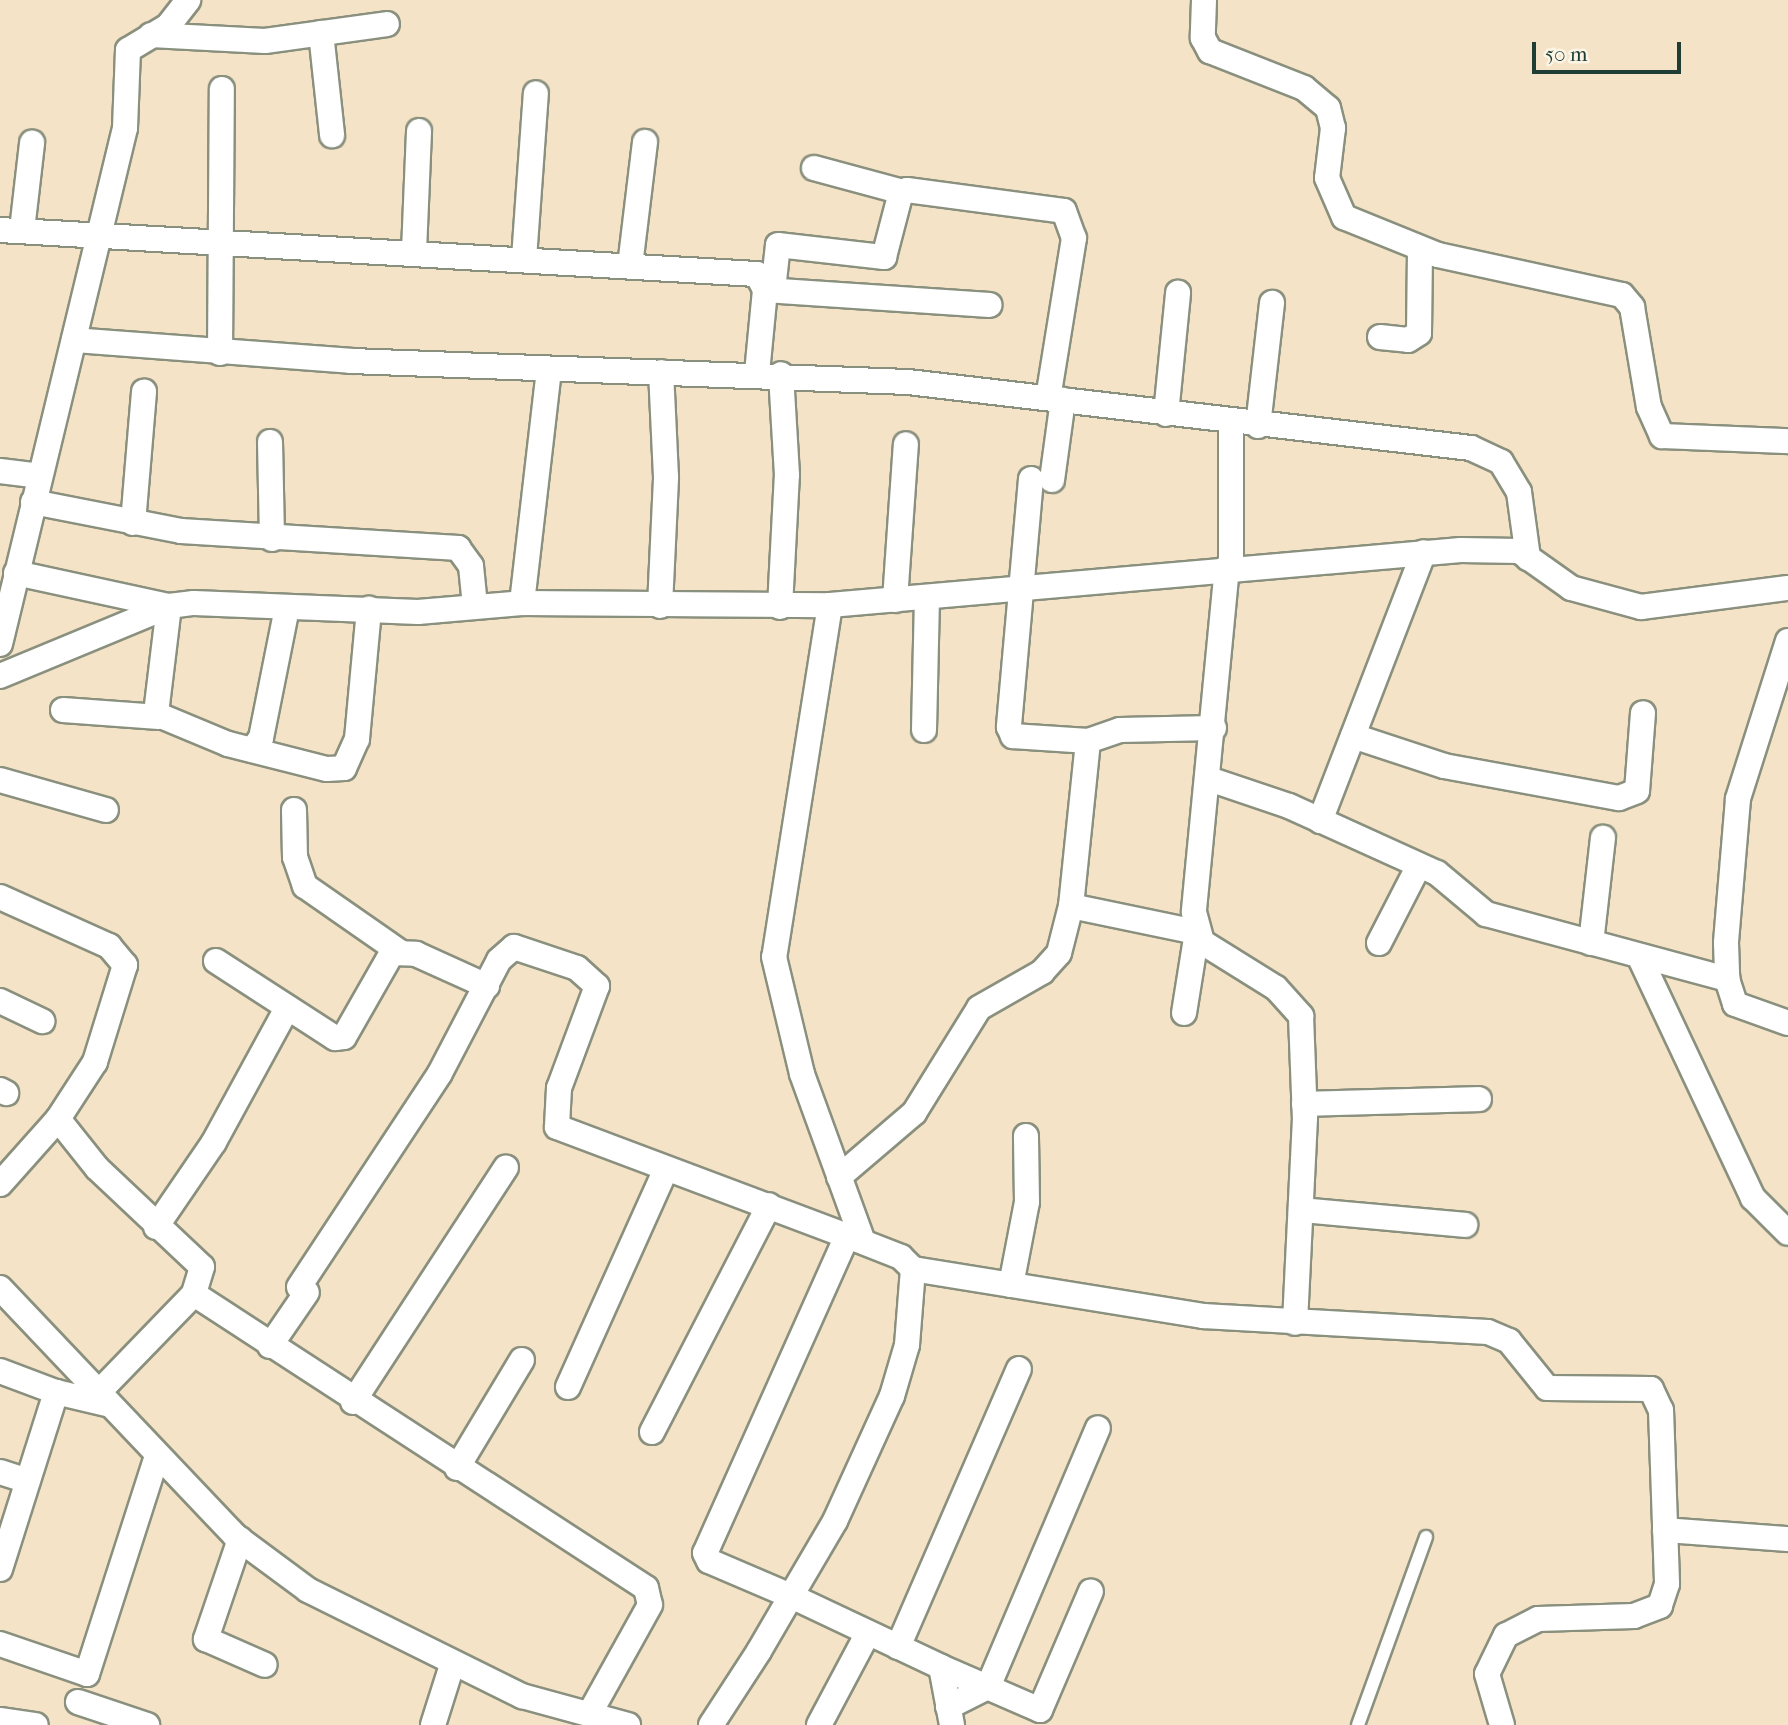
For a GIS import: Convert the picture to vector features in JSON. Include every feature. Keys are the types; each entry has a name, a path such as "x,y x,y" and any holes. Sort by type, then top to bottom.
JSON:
{"street":[{"path":"0,644 125,128 128,50 175,20 188,0"},
{"path":"1204,0 1210,51 1304,88 1328,108 1333,128 1326,178 1340,214 1369,232 1420,249 1626,297 1649,407 1662,436 1788,441"},
{"path":"151,35 243,42 387,24"},
{"path":"321,33 332,135"},
{"path":"220,353 224,242 222,89"},
{"path":"524,259 536,93"},
{"path":"414,251 419,131"},
{"path":"629,266 645,142"},
{"path":"32,143 11,230 414,251 757,274 769,290 989,305"},
{"path":"814,169 903,192 1068,214 1074,238 1055,399 1018,590 1009,727 1013,736 1088,741 1120,730 1214,728"},
{"path":"780,607 788,475 769,373 769,290 778,245 884,257 903,192"},
{"path":"1380,337 1408,340 1419,333 1420,249"},
{"path":"1166,414 1178,293"},
{"path":"1258,426 1272,303"},
{"path":"74,340 220,353 550,370 769,373 1055,399 1487,453 1501,462 1519,492 1528,558"},
{"path":"522,603 550,370"},
{"path":"660,606 666,477 661,372"},
{"path":"134,523 144,391"},
{"path":"1184,1013 1197,932 1229,567 1231,422"},
{"path":"270,442 272,539"},
{"path":"895,600 906,444"},
{"path":"0,471 39,476"},
{"path":"33,502 134,523 272,539 458,548 471,566 475,606"},
{"path":"16,573 169,606 242,602 369,609 522,603 780,607 1018,590 1229,567 1423,552 1513,550 1571,588 1641,607 1788,588"},
{"path":"1320,821 1423,552"},
{"path":"925,730 928,598"},
{"path":"830,605 774,957 802,1074 839,1177 854,1238 705,1553 709,1561 1040,1710 1091,1591"},
{"path":"0,676 169,606"},
{"path":"159,717 154,697 169,606"},
{"path":"63,710 159,717 252,750 327,769 349,763 369,609"},
{"path":"252,750 261,738 286,613"},
{"path":"1788,641 1738,799 1727,979 1735,1004 1788,1023"},
{"path":"1353,736 1444,766 1619,798 1637,791 1643,713"},
{"path":"839,1177 914,1114 979,1008 1049,965 1067,933 1088,741"},
{"path":"1209,779 1320,821 1446,878 1486,914 1641,960 1727,979"},
{"path":"0,780 106,810"},
{"path":"294,810 295,858 305,886 400,952 486,986"},
{"path":"1591,943 1603,838"},
{"path":"1380,943 1418,867"},
{"path":"0,897 110,946 125,962 94,1062 58,1119 0,1184"},
{"path":"1071,906 1197,932"},
{"path":"1197,932 1202,942 1298,1009 1304,1104 1294,1323"},
{"path":"270,1346 440,1073 506,950 514,947 594,979 595,1000 553,1119 576,1139 769,1205 854,1238 913,1269 1203,1316 1488,1332 1509,1341 1547,1388 1651,1389 1661,1410 1667,1584 1657,1610 1538,1619 1506,1635 1487,1674 1502,1725"},
{"path":"216,961 288,1009 340,1039 386,958 400,952"},
{"path":"1641,960 1753,1198 1788,1233"},
{"path":"0,1001 42,1021"},
{"path":"156,1227 214,1142 288,1009"},
{"path":"1304,1104 1479,1099"},
{"path":"58,1119 156,1227 202,1267 194,1293 101,1399"},
{"path":"1011,1285 1027,1202 1026,1136"},
{"path":"353,1402 506,1167"},
{"path":"568,1387 665,1171"},
{"path":"652,1432 769,1205"},
{"path":"1301,1210 1465,1225"},
{"path":"712,1725 791,1596 892,1396 907,1345 913,1269"},
{"path":"0,1288 101,1399 240,1539 307,1590 452,1665 522,1696 591,1710 628,1725"},
{"path":"194,1293 353,1402 646,1588 650,1605 591,1710"},
{"path":"457,1468 522,1360"},
{"path":"898,1647 1019,1368"},
{"path":"0,1371 56,1392 101,1399"},
{"path":"0,1569 56,1392"},
{"path":"941,1667 950,1716 988,1688 1098,1428"},
{"path":"148,1725 78,1714 87,1674 157,1456"},
{"path":"0,1472 28,1481"},
{"path":"1665,1531 1788,1539"},
{"path":"240,1539 206,1639 265,1665"},
{"path":"819,1725 868,1633"},
{"path":"0,1644 87,1674"},
{"path":"433,1725 452,1665"},
{"path":"3,1722 36,1725"}],"lane":[{"path":"1358,1725 1426,1537"}]}
